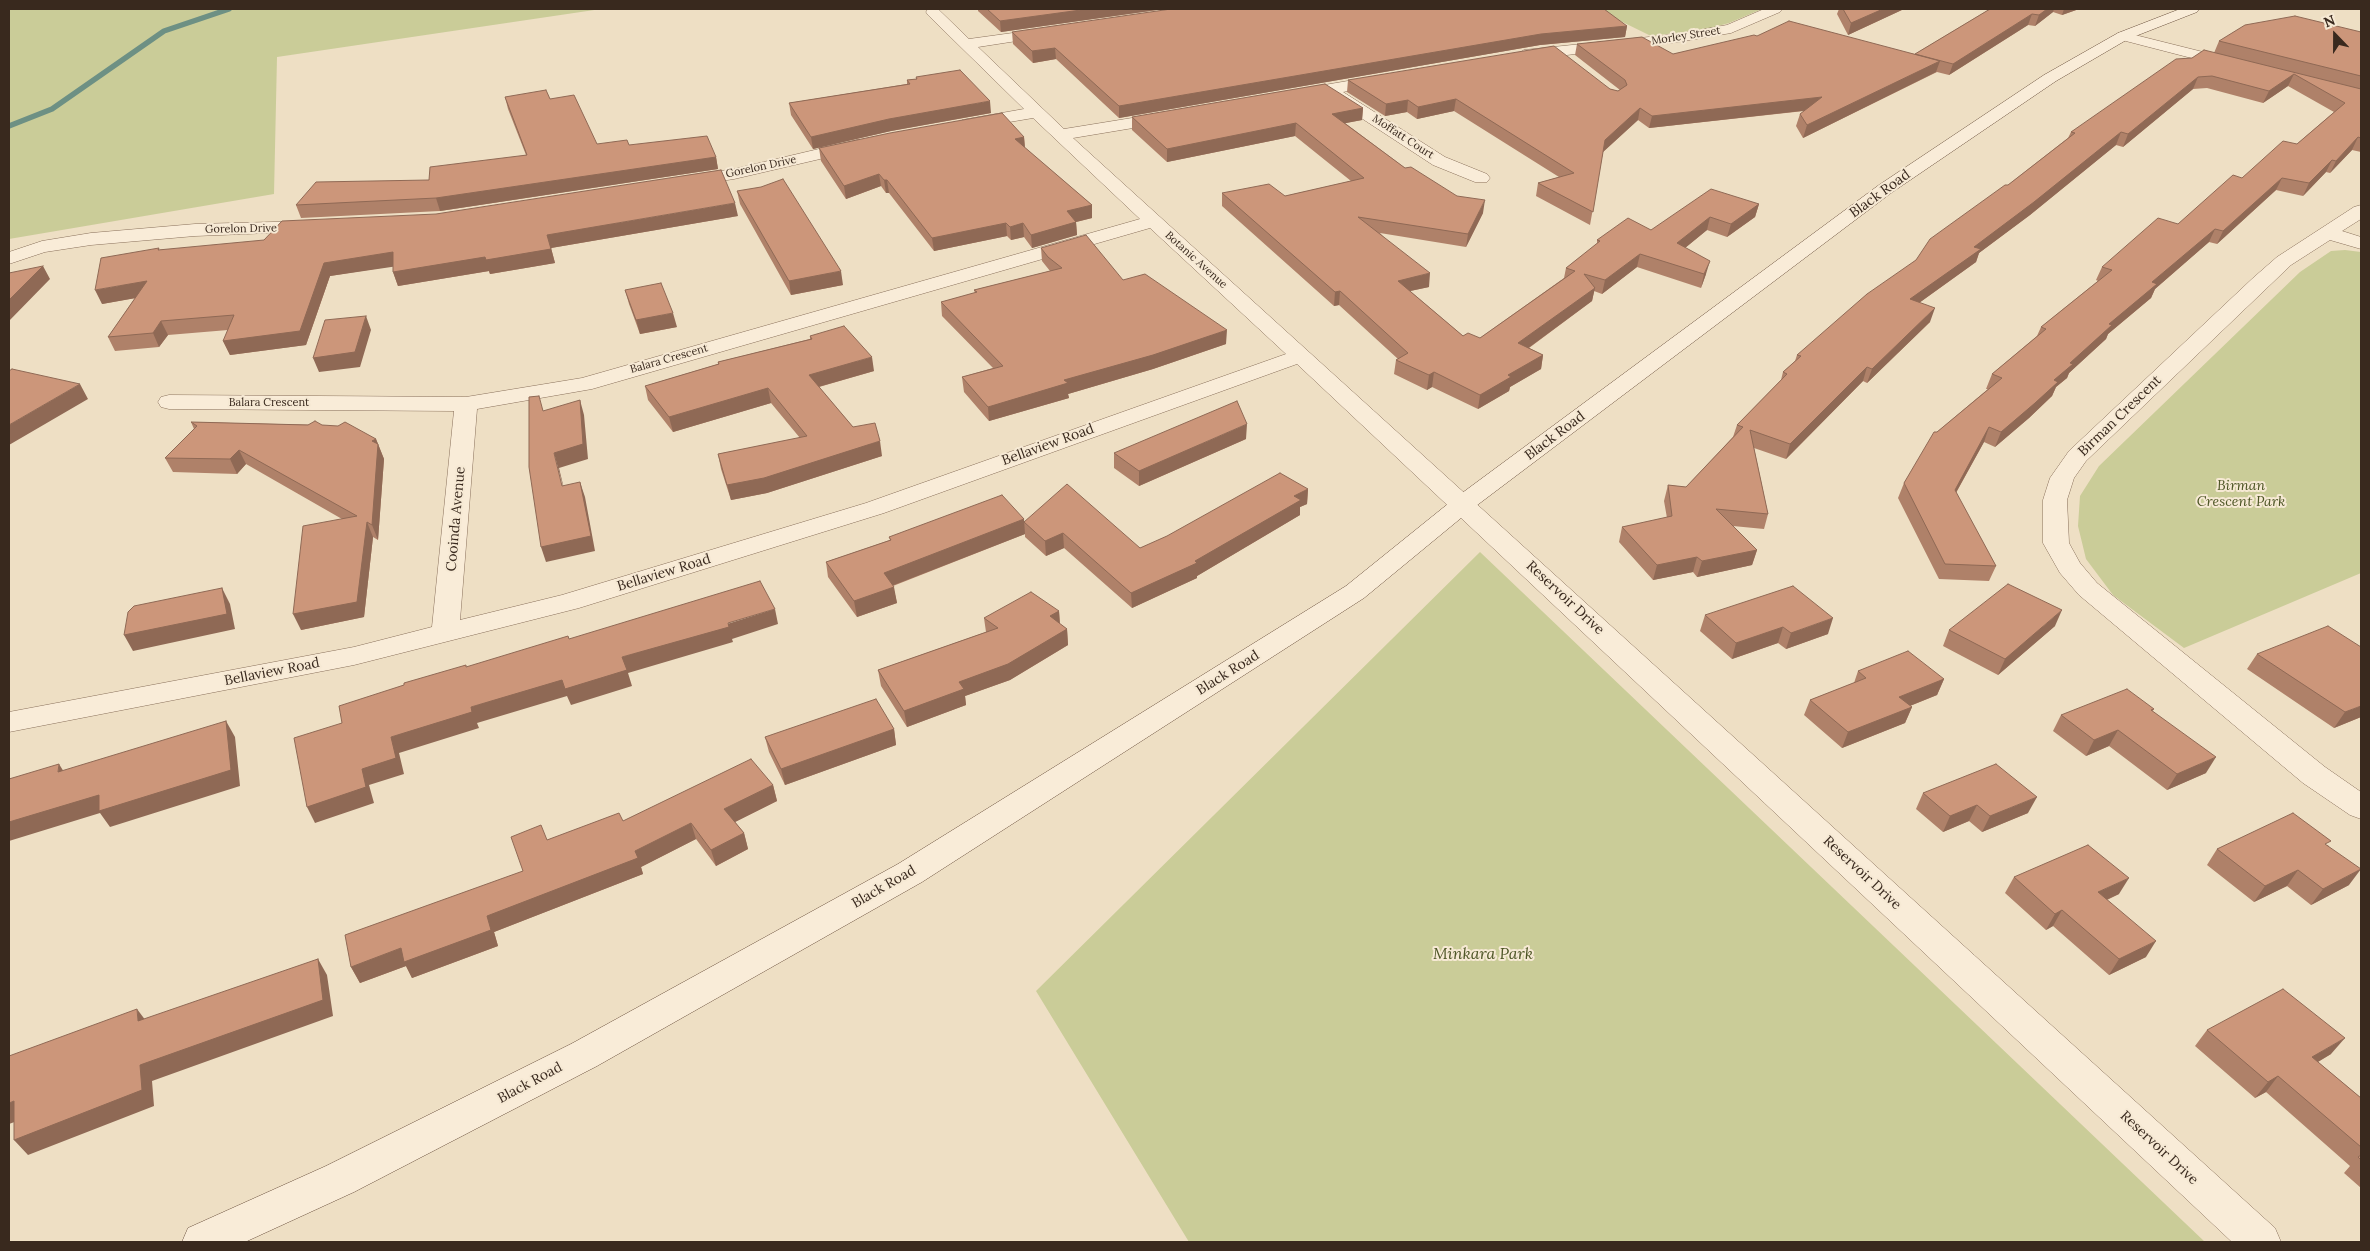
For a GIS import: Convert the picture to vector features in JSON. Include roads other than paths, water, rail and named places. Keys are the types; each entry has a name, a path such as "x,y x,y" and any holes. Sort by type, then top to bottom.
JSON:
{"street":[{"name":"Morley Street","path":"1511,58 1678,38 1731,29 1775,9"},
{"name":"Black Road","path":"202,1242 340,1179 576,1059 910,873 1356,592 1463,504 1885,189 2050,78 2123,36 2192,9"},
{"name":"Botanic Avenue","path":"933,12 1060,135 1463,504"},
{"path":"966,44 1061,30"},
{"path":"2123,36 2248,68"},
{"path":"1557,51 1579,68"},
{"path":"1280,98 1396,78"},
{"name":"Moffatt Court","path":"1328,90 1439,161 1481,178"},
{"path":"949,128 1036,112"},
{"path":"1060,135 1184,114"},
{"name":"Gorelon Drive","path":"666,184 734,174 873,142"},
{"name":"Birman Crescent","path":"2361,210 2284,260 2260,282 2077,456 2062,478 2055,500 2056,543 2069,567 2088,590 2314,775 2361,807"},
{"name":"Balara Crescent","path":"169,402 466,404 584,384 1154,221"},
{"name":"Gorelon Drive","path":"9,258 42,247 91,239 195,230 333,225"},
{"path":"2327,233 2361,244"},
{"name":"Bellaview Road","path":"9,722 354,656 569,602 875,508 1300,356"},
{"name":"Cooinda Avenue","path":"445,634 466,404"},
{"name":"Reservoir Drive","path":"1463,504 2261,1242"}],"waterway":[{"path":"9,126 52,109 164,31 229,9"}],"park label":[{"name":"Birman Crescent Park","path":"2241,494"},
{"name":"Minkara Park","path":"1483,954"}]}
